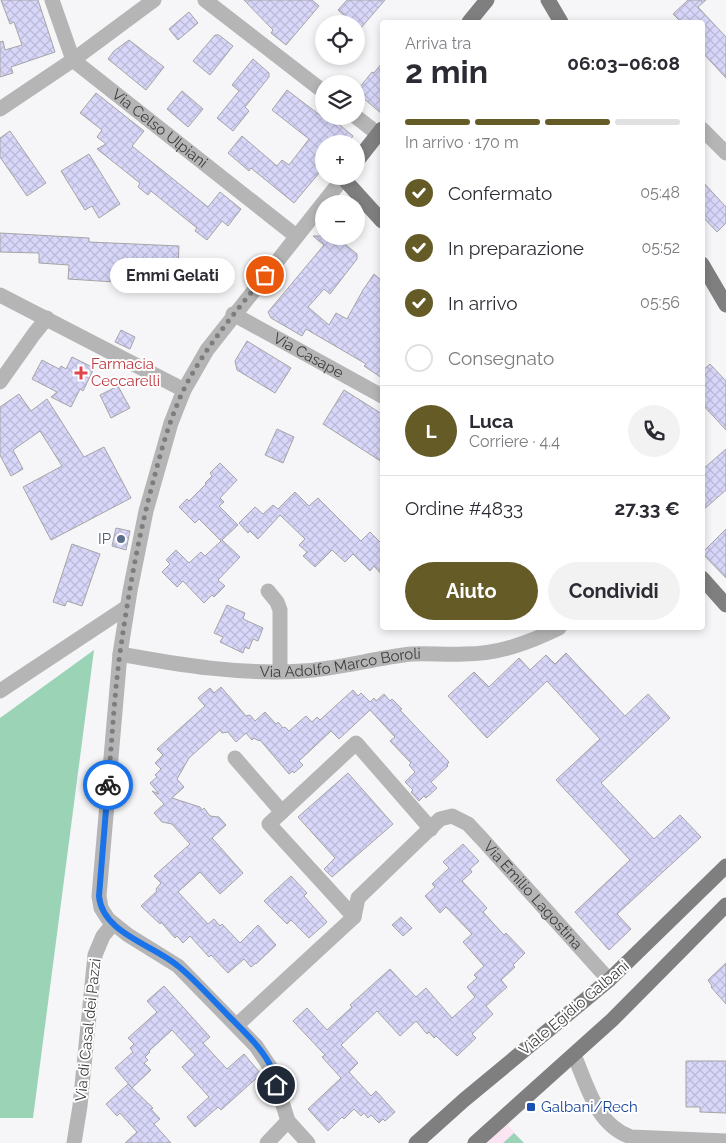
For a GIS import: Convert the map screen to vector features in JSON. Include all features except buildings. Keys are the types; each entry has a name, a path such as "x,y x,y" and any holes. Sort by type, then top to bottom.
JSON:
{"main road":[{"path":"471,20 487,0"},
{"path":"548,0 560,20"},
{"path":"365,151 380,132"},
{"path":"351,185 380,219"},
{"path":"705,269 726,305"},
{"path":"705,581 726,604"},
{"name":"Viale Egidio Galbani","path":"416,1143 464,1100 609,980 726,866"},
{"name":"Viale Egidio Galbani","path":"475,1143 626,1007 726,906"}],"street":[{"path":"52,0 73,60"},
{"path":"0,109 73,60 154,0"},
{"path":"205,0 315,85"},
{"name":"Via Celso Ulpiani","path":"73,60 296,236"},
{"path":"365,122 380,132"},
{"path":"705,133 726,154"},
{"path":"308,1143 288,1121 269,1063 237,1025 178,966 113,924 102,911 99,896 120,654 127,608 152,485 171,423 184,390 207,350 337,185"},
{"path":"0,295 184,390"},
{"name":"Via Casape","path":"234,314 380,395"},
{"path":"0,382 47,318"},
{"path":"268,591 277,602 280,610 280,672"},
{"path":"0,691 127,608"},
{"name":"Via Adolfo Marco Boroli","path":"120,654 196,667 280,672 335,667 413,654 495,652 524,644 554,630"},
{"path":"237,1025 354,917 358,898 431,829 356,743 269,824 354,917"},
{"path":"235,758 282,812"},
{"name":"Via Emilio Lagostina","path":"431,829 440,819 452,816 468,824 609,980"},
{"name":"Via di Casal dei Pazzi","path":"74,1143 80,1106 95,955 103,936 113,924"},
{"path":"574,1055 596,1107 609,1123 620,1132 631,1137 726,1140"},
{"path":"267,1143 288,1121"}],"shaded area":[{"path":"506,1123 524,1143 486,1143"}],"green space":[{"path":"94,650 33,1118 0,1118 0,718"},
{"path":"514,1133 524,1143 503,1143"}],"way so far":[{"path":"108,785 124,626 146,511 159,460 178,405 194,372 217,335 265,275"}],"place":[{"name":"Emmi Gelati","path":"265,275"},
{"name":"Farmacia Ceccarelli","path":"81,373"},
{"name":"IP","path":"121,539"},
{"name":"Galbani/Rech","path":"531,1107"}],"route":[{"path":"108,785 99,896 102,911 121,930 178,966 200,987 256,1046 269,1063 276,1085"}]}
